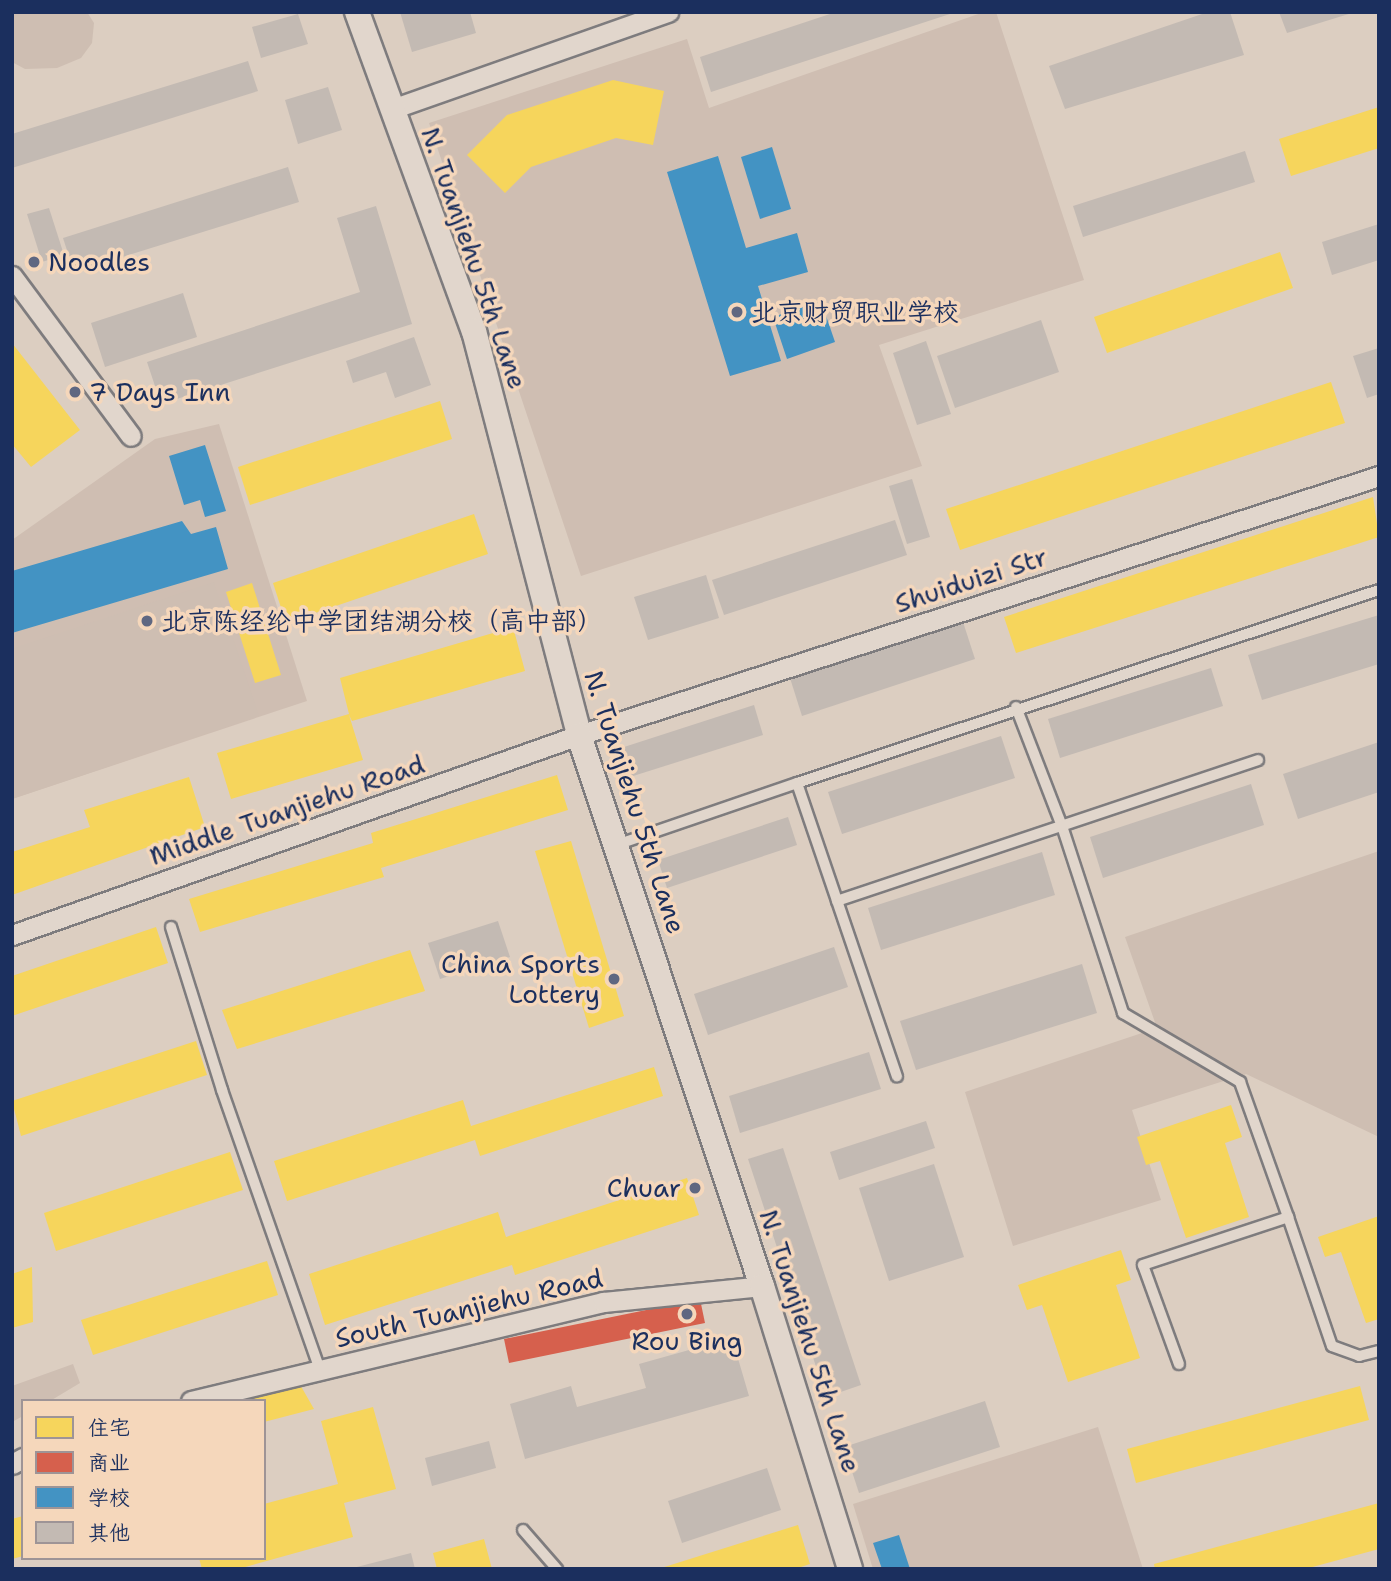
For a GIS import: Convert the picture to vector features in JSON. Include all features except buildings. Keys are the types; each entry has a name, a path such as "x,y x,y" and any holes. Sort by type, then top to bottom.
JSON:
{"street":[{"name":"N. Tuanjiehu 5th Lane","path":"357,12 474,331 579,735 762,1286 850,1569"},
{"path":"392,109 668,12"},
{"path":"12,276 131,436"},
{"name":"Shuiduizi Str","path":"579,735 1379,476"},
{"name":"Middle Tuanjiehu Road","path":"12,935 579,735"},
{"name":"South Tuanjiehu Road","path":"199,1399 603,1302 762,1286"}],"lane":[{"path":"616,845 1016,707 1379,590"},
{"path":"1016,707 1062,826 1124,1013 1240,1082 1332,1346 1359,1356 1379,1351"},
{"path":"837,901 1258,760"},
{"path":"797,783 897,1076"},
{"path":"171,927 222,1090 320,1370"},
{"path":"1179,1364 1143,1265 1288,1217"},
{"path":"523,1530 557,1569"}],"shaded area":[{"path":"12,12 87,12 94,23 92,43 81,58 57,68 25,69 12,62"},
{"name":"北京财贸职业学校","path":"984,12 996,12 1084,280 879,345 922,466 581,576 429,123 687,39 709,108"},
{"name":"北京陈经纶中学团结湖分校（高中部）","path":"219,424 307,701 12,799 12,540 155,439"},
{"path":"214,582 259,716 12,799 12,649"},
{"path":"1379,851 1379,1137 1246,1074 1132,1110 1161,1200 1013,1246 965,1092 1157,1028 1125,937"},
{"path":"73,1364 80,1383 53,1399 21,1399 21,1417 12,1422 12,1386"},
{"path":"1098,1427 1143,1569 873,1569 853,1504"}],"place":[{"name":"Noodles","path":"34,262"},
{"name":"北京财贸职业学校","path":"737,312"},
{"name":"7 Days Inn","path":"75,392"},
{"name":"北京陈经纶中学团结湖分校（高中部）","path":"147,621"},
{"name":"China Sports Lottery","path":"614,979"},
{"name":"Chuar","path":"695,1188"},
{"name":"Rou Bing","path":"687,1314"}]}
